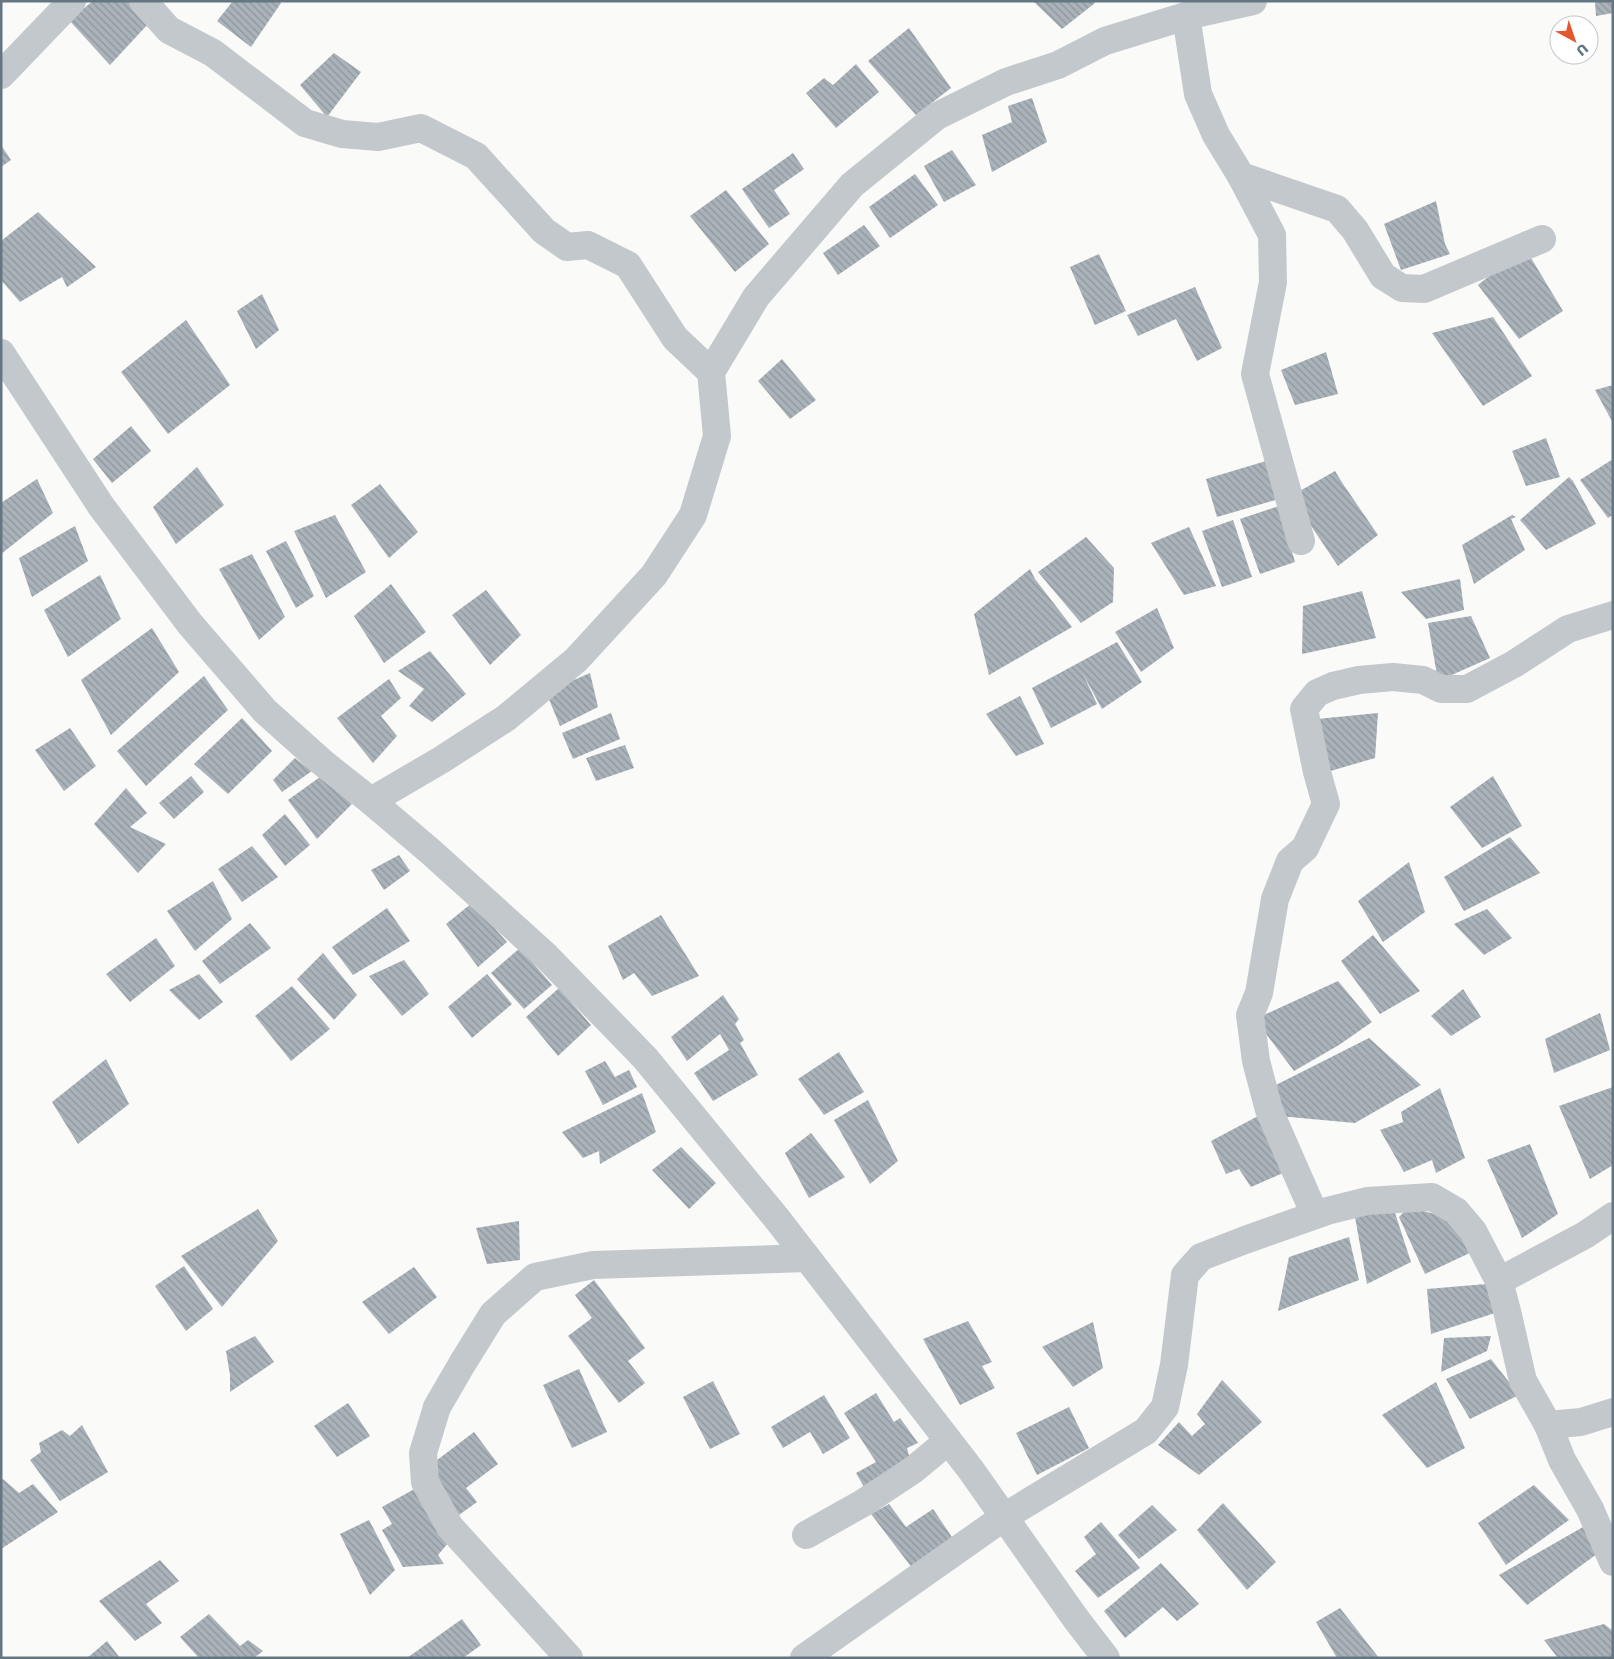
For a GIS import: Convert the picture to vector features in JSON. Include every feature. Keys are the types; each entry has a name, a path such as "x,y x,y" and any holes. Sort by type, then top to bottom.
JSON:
{"street":[{"path":"1,75 72,1"},
{"path":"143,1 169,30 213,53 305,123 342,134 378,137 421,128 476,156 544,231 568,247 588,245 628,265 675,338 711,372"},
{"path":"371,801 441,760 506,718 576,660 654,576 694,515 717,436 711,372 756,297 852,185 937,116 1006,82 1058,65 1105,41 1186,16 1253,1"},
{"path":"1186,16 1198,94 1216,135 1241,176 1272,235 1273,282 1255,374 1301,541"},
{"path":"1241,176 1336,209 1355,230 1383,276 1402,288 1424,289 1542,239"},
{"path":"1,353 101,506 190,624 265,711 323,763 431,852 546,956 645,1058 778,1220 971,1470 1076,1619 1106,1658"},
{"path":"1315,1215 1270,1110 1256,1061 1250,1015 1258,993 1275,899 1290,861 1305,848 1326,804 1317,772 1304,709 1317,693 1333,686 1359,680 1393,677 1423,680 1441,690 1468,689 1514,664 1568,629 1613,614"},
{"path":"804,1658 1004,1517 1146,1431 1165,1407 1174,1365 1184,1275 1201,1257 1315,1215 1367,1201 1432,1197 1456,1211 1473,1232 1499,1281 1523,1381 1548,1425 1562,1460 1590,1509 1613,1562"},
{"path":"1499,1281 1585,1235 1613,1216"},
{"path":"569,1658 450,1527 425,1482 423,1453 437,1406 493,1314 535,1277 593,1265 807,1258"},
{"path":"1548,1425 1581,1422 1613,1412"},
{"path":"806,1535 863,1503 906,1475 948,1441"}],"building":[{"path":"93,1 131,1 149,23 110,65 69,20"},
{"path":"233,1 278,1 281,3 251,47 217,21"},
{"path":"1033,1 1094,1 1095,3 1062,29"},
{"path":"1595,1 1613,1 1613,13 1596,15"},
{"path":"909,28 951,88 916,115 868,61"},
{"path":"334,53 361,72 327,117 300,85"},
{"path":"856,64 879,92 836,128 806,93 824,78 833,85"},
{"path":"1032,98 1047,142 992,172 982,135 1012,122 1008,106"},
{"path":"1,145 11,160 1,167"},
{"path":"952,150 976,185 944,202 924,166"},
{"path":"793,153 804,169 774,190 790,214 769,228 742,189"},
{"path":"915,174 938,205 890,238 869,207"},
{"path":"726,190 769,244 735,272 690,216"},
{"path":"1436,201 1445,244 1450,254 1401,270 1384,224"},
{"path":"38,212 96,267 67,287 62,277 20,302 1,280 1,241"},
{"path":"864,225 880,246 838,275 823,253"},
{"path":"1525,248 1563,311 1519,339 1478,285"},
{"path":"1099,254 1126,311 1095,325 1070,267"},
{"path":"1195,287 1222,348 1197,361 1176,319 1138,336 1127,315"},
{"path":"262,294 279,330 256,349 237,311"},
{"path":"1493,317 1532,376 1483,406 1432,333"},
{"path":"186,320 230,385 168,434 121,372"},
{"path":"1326,352 1338,394 1295,405 1281,370"},
{"path":"782,359 816,400 790,419 758,381"},
{"path":"1613,385 1613,423 1595,390"},
{"path":"131,426 151,451 112,483 93,459"},
{"path":"1546,438 1560,477 1526,486 1512,451"},
{"path":"1613,459 1613,515 1608,518 1580,480"},
{"path":"1266,461 1279,499 1217,517 1206,479"},
{"path":"197,467 224,505 176,544 153,507"},
{"path":"1335,471 1378,535 1338,566 1291,496"},
{"path":"1569,477 1596,524 1546,550 1520,520"},
{"path":"37,479 53,513 1,554 1,503"},
{"path":"380,484 418,532 389,558 351,505"},
{"path":"1279,506 1295,562 1260,574 1240,519"},
{"path":"335,515 366,572 326,598 294,531"},
{"path":"1512,515 1516,517 1511,519 1525,550 1474,584 1462,545"},
{"path":"1233,520 1252,577 1222,587 1202,531"},
{"path":"75,526 88,561 32,597 19,558"},
{"path":"1189,527 1216,586 1184,595 1151,543"},
{"path":"1086,537 1114,568 1113,602 1081,623 1038,572"},
{"path":"286,541 314,596 296,608 266,551"},
{"path":"252,554 285,617 259,640 219,569"},
{"path":"1030,569 1035,579 1072,627 989,675 974,614"},
{"path":"100,575 121,619 68,657 44,610"},
{"path":"1460,579 1464,610 1426,619 1401,592"},
{"path":"391,584 426,632 384,663 354,616"},
{"path":"486,590 521,635 490,665 452,615"},
{"path":"1362,591 1376,638 1302,654 1303,606"},
{"path":"1157,608 1174,648 1141,672 1115,632"},
{"path":"1471,616 1490,658 1438,681 1428,623"},
{"path":"152,628 179,672 111,735 81,680"},
{"path":"1117,642 1142,682 1102,709 1083,674 1097,704 1051,728 1032,688"},
{"path":"430,651 466,694 432,722 409,706 424,689 398,671"},
{"path":"590,673 598,707 560,726 546,692"},
{"path":"204,676 228,710 146,786 117,751"},
{"path":"389,679 401,698 381,716 397,736 373,763 337,718"},
{"path":"1020,696 1044,744 1016,756 986,714"},
{"path":"611,713 620,739 573,759 562,733"},
{"path":"1378,713 1375,758 1327,772 1317,719"},
{"path":"242,718 272,751 228,794 194,764"},
{"path":"70,728 96,766 64,791 35,750"},
{"path":"625,745 634,768 596,781 586,758"},
{"path":"295,758 312,771 282,792 273,780"},
{"path":"191,776 204,792 174,819 159,803"},
{"path":"1493,776 1522,826 1482,848 1450,807"},
{"path":"320,777 352,804 317,839 288,800"},
{"path":"126,788 147,813 130,827 166,844 138,873 94,824"},
{"path":"285,814 310,845 285,866 262,835"},
{"path":"1510,837 1540,873 1464,911 1444,877"},
{"path":"252,846 278,877 242,902 218,869"},
{"path":"399,855 410,871 384,890 371,870"},
{"path":"1409,862 1425,912 1383,942 1358,901"},
{"path":"213,881 232,919 195,951 167,911"},
{"path":"472,903 507,942 478,967 446,924"},
{"path":"387,908 410,941 353,975 332,947"},
{"path":"1487,909 1512,938 1484,955 1454,924"},
{"path":"661,915 699,976 652,996 634,973 623,980 608,946"},
{"path":"250,923 271,948 220,984 202,961"},
{"path":"1373,935 1420,991 1380,1014 1341,961"},
{"path":"156,938 175,966 130,1002 106,974"},
{"path":"520,948 552,985 524,1009 491,973"},
{"path":"323,953 357,995 334,1020 297,979"},
{"path":"404,960 429,994 402,1016 369,976"},
{"path":"199,974 223,1002 199,1020 169,990"},
{"path":"487,974 512,1004 472,1038 448,1007"},
{"path":"1338,981 1372,1022 1339,1045 1294,1071 1255,1019"},
{"path":"292,986 330,1029 291,1061 255,1016"},
{"path":"559,988 591,1025 558,1056 526,1017"},
{"path":"1463,989 1481,1017 1451,1036 1431,1016"},
{"path":"723,995 739,1019 735,1024 744,1040 740,1043 758,1075 713,1101 694,1073 729,1050 720,1034 687,1061 671,1037"},
{"path":"1600,1013 1610,1050 1554,1073 1545,1039"},
{"path":"1369,1038 1421,1085 1355,1123 1279,1116 1270,1088"},
{"path":"839,1052 864,1092 824,1115 798,1079"},
{"path":"106,1059 129,1104 78,1144 52,1102"},
{"path":"605,1061 615,1077 629,1070 637,1087 603,1105 585,1071"},
{"path":"1613,1087 1613,1165 1590,1179 1559,1106"},
{"path":"1440,1088 1465,1158 1436,1173 1432,1160 1404,1172 1380,1130 1403,1122 1401,1112"},
{"path":"642,1093 656,1132 600,1164 599,1151 583,1158 562,1132"},
{"path":"868,1100 898,1161 870,1184 834,1120"},
{"path":"1260,1115 1283,1173 1251,1187 1239,1169 1226,1174 1211,1141"},
{"path":"811,1133 845,1177 809,1198 785,1153"},
{"path":"1530,1144 1558,1214 1522,1238 1487,1160"},
{"path":"681,1147 716,1183 689,1209 652,1170"},
{"path":"1393,1207 1411,1262 1367,1284 1355,1217"},
{"path":"1409,1207 1452,1219 1474,1251 1425,1274 1399,1217"},
{"path":"258,1209 278,1241 222,1307 181,1256"},
{"path":"519,1221 520,1260 487,1264 476,1228"},
{"path":"1349,1237 1359,1280 1278,1311 1289,1257"},
{"path":"184,1266 213,1309 186,1331 155,1286"},
{"path":"414,1267 437,1297 389,1334 362,1302"},
{"path":"594,1280 645,1348 628,1361 645,1383 619,1403 568,1336 592,1318 575,1295"},
{"path":"1486,1284 1495,1313 1431,1334 1427,1289"},
{"path":"968,1321 992,1362 982,1366 995,1388 960,1405 923,1339"},
{"path":"1093,1322 1103,1368 1073,1387 1042,1347"},
{"path":"255,1336 274,1362 230,1392 230,1375 226,1351"},
{"path":"1491,1336 1487,1351 1441,1372 1444,1338"},
{"path":"1491,1359 1519,1395 1470,1419 1446,1379"},
{"path":"579,1369 607,1432 572,1448 543,1385"},
{"path":"1222,1380 1262,1422 1199,1475 1158,1445 1179,1422 1192,1436 1205,1424 1197,1414"},
{"path":"713,1381 740,1434 710,1449 683,1397"},
{"path":"1436,1382 1465,1448 1427,1468 1382,1415"},
{"path":"876,1393 894,1422 900,1418 918,1443 907,1448 913,1470 868,1494 856,1473 876,1462 844,1413"},
{"path":"824,1395 850,1438 823,1454 810,1432 783,1448 771,1427"},
{"path":"348,1403 370,1436 337,1457 314,1426"},
{"path":"1069,1407 1089,1448 1037,1475 1016,1433"},
{"path":"82,1425 108,1472 60,1501 30,1460 41,1452 39,1443 62,1430 70,1436"},
{"path":"474,1432 498,1464 466,1488 477,1502 459,1515 424,1470"},
{"path":"3,1479 19,1493 33,1484 58,1512 1,1549 1,1480"},
{"path":"1534,1485 1569,1520 1506,1565 1478,1523"},
{"path":"418,1487 449,1542 438,1555 444,1564 403,1567 382,1530 392,1524 382,1507"},
{"path":"1223,1503 1276,1562 1247,1590 1197,1530"},
{"path":"889,1504 906,1527 933,1509 960,1549 919,1577 871,1514"},
{"path":"1152,1505 1177,1530 1139,1559 1118,1535"},
{"path":"369,1520 395,1570 370,1595 340,1534"},
{"path":"1101,1522 1140,1568 1098,1598 1075,1571 1096,1554 1084,1537"},
{"path":"1583,1527 1601,1551 1527,1605 1499,1575"},
{"path":"160,1560 179,1581 146,1604 162,1623 135,1641 99,1601"},
{"path":"1161,1563 1199,1604 1177,1621 1163,1607 1125,1638 1104,1611"},
{"path":"1340,1608 1379,1658 1337,1658 1316,1622"},
{"path":"209,1614 240,1646 248,1640 263,1651 254,1658 199,1658 180,1637"},
{"path":"462,1619 481,1645 463,1658 407,1658"},
{"path":"1604,1624 1613,1631 1613,1658 1558,1658 1544,1640"},
{"path":"107,1641 120,1658 87,1658"}]}
